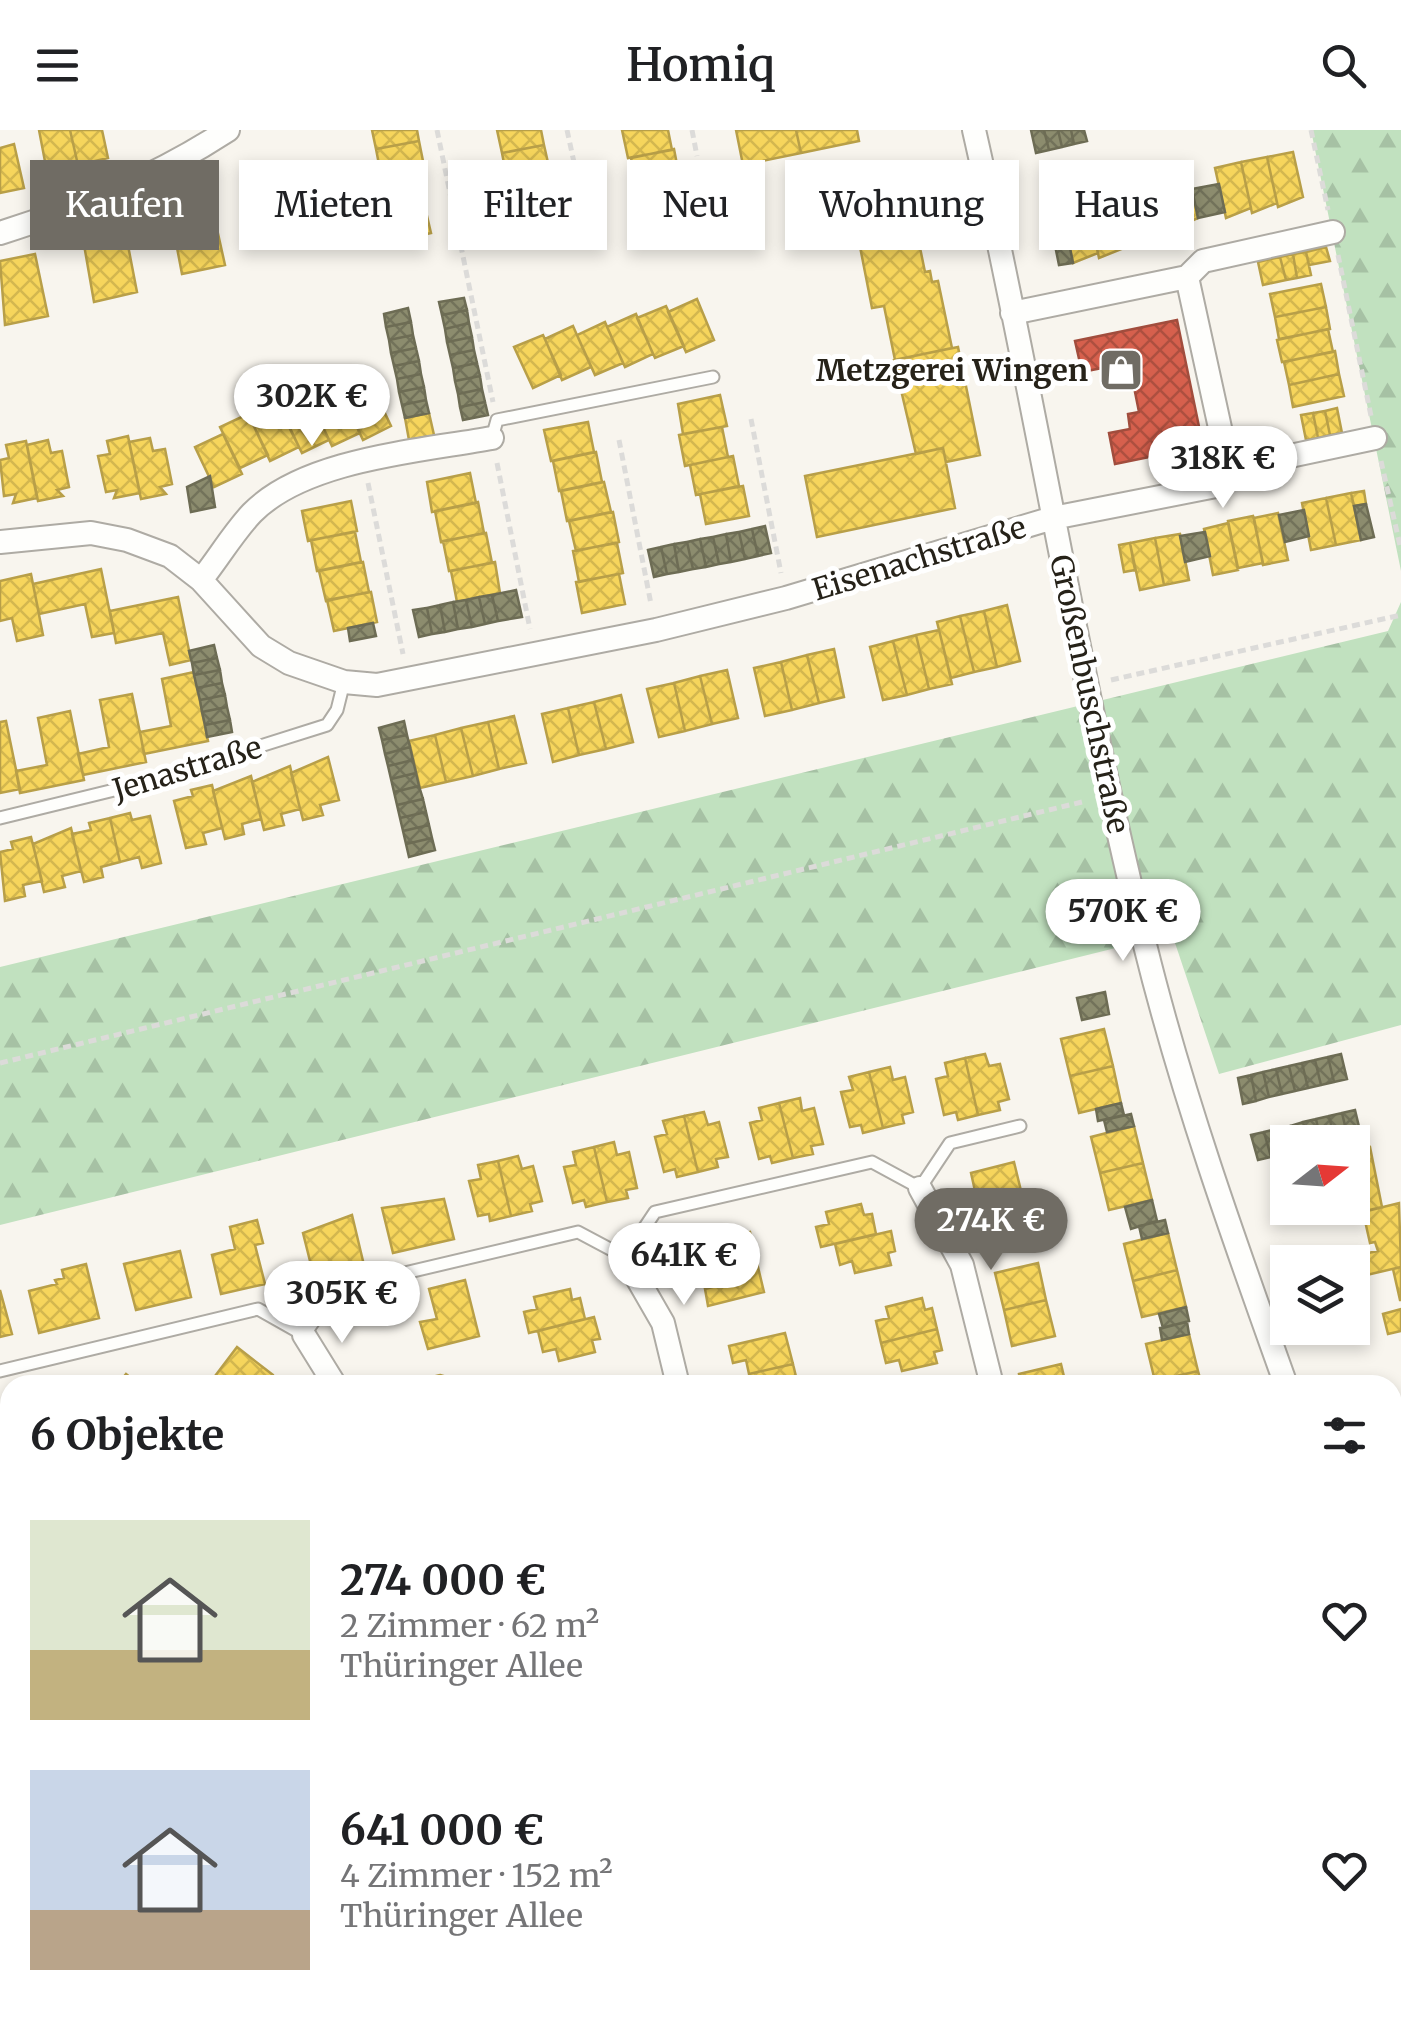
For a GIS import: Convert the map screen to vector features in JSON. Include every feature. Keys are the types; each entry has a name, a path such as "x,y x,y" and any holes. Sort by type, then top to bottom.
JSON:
{"street":[{"path":"0,233 81,208 168,168 228,130"},
{"name":"Großenbuschstraße","path":"974,130 1086,686 1144,945 1182,1084 1283,1375"},
{"path":"1012,313 1187,278 1204,261 1333,232"},
{"path":"1187,278 1229,468"},
{"path":"201,580 254,512 287,488 364,462 494,429"},
{"name":"Großenbuschstraße","path":"1053,518 1216,486 1229,468 1376,438"},
{"name":"Eisenachstraße","path":"0,542 91,534 128,540 170,556 201,580 261,646 289,663 344,682 377,685 536,656 786,598 1053,518"},
{"path":"920,1188 962,1265 990,1375"},
{"path":"625,1258 663,1323 676,1375"},
{"path":"304,1335 329,1375"}],"lane":[{"path":"494,429 713,377"},
{"name":"Jenastraße","path":"0,818 143,783 327,725 344,682"},
{"path":"0,1372 258,1309 304,1335 338,1289 578,1232 625,1258 655,1212 872,1162 920,1188 950,1143 1020,1126"}],"path":[{"path":"437,130 536,656"},
{"path":"567,130 573,160"},
{"path":"692,130 697,156"},
{"path":"1311,130 1401,550"},
{"name":"Eisenachstraße","path":"751,419 786,598"},
{"path":"618,440 656,630"},
{"path":"364,462 409,681"},
{"path":"1086,686 1401,615"},
{"path":"0,1062 1112,794"}],"green space":[{"path":"1311,130 1401,130 1401,571"},
{"path":"1401,602 1401,1025 1219,1074 1172,934 0,1225 0,967 1388,631"}],"building: Wohnen":[{"path":"39,130 70,130 77,160 45,160"},
{"path":"70,130 102,130 108,158 77,160"},
{"path":"372,130 417,130 419,141 376,149"},
{"path":"497,130 541,130 544,145 502,153"},
{"path":"622,130 668,130 672,150 628,158"},
{"path":"736,130 796,130 801,153 765,160 742,160"},
{"path":"796,130 857,130 859,141 801,153"},
{"path":"419,141 423,160 378,160 376,149"},
{"path":"14,144 24,188 0,193 0,148"},
{"path":"544,145 547,160 503,160 502,153"},
{"path":"674,149 676,160 631,160"},
{"path":"1293,152 1303,197 1278,207 1267,157"},
{"path":"1267,157 1277,203 1252,213 1241,162"},
{"path":"1241,162 1251,208 1226,218 1215,168"},
{"path":"219,238 225,265 182,274 177,250 219,250"},
{"path":"1326,247 1330,261 1309,265 1306,252"},
{"path":"85,250 129,250 137,292 94,302"},
{"path":"861,250 920,250 925,272 930,271 932,282 938,281 952,348 895,360 884,306 872,308"},
{"path":"1070,250 1097,250 1098,253 1073,263"},
{"path":"1097,250 1119,250 1099,258"},
{"path":"1306,252 1311,275 1297,278 1293,254"},
{"path":"35,254 48,316 5,325 0,261"},
{"path":"1293,254 1297,278 1286,280 1280,257"},
{"path":"1280,257 1286,280 1263,285 1258,262"},
{"path":"1321,284 1326,307 1275,317 1270,294"},
{"path":"697,299 714,340 686,352 668,312"},
{"path":"666,306 684,346 655,358 637,318"},
{"path":"1326,307 1330,329 1279,339 1275,317"},
{"path":"636,314 653,354 625,367 607,327"},
{"path":"605,322 623,363 595,375 577,335"},
{"path":"573,326 591,367 562,380 545,339"},
{"path":"1328,329 1333,352 1282,362 1277,340"},
{"path":"543,335 561,375 533,388 514,347"},
{"path":"958,347 980,455 946,462 943,448 916,454 894,360"},
{"path":"1335,351 1339,374 1289,385 1284,362"},
{"path":"1339,374 1344,396 1293,407 1289,385"},
{"path":"372,386 391,426 363,440 344,399"},
{"path":"341,392 360,433 332,446 313,406"},
{"path":"720,395 727,426 683,434 678,404"},
{"path":"310,399 329,440 302,453 282,413"},
{"path":"280,407 299,447 270,461 251,420"},
{"path":"1337,408 1342,433 1330,435 1325,411"},
{"path":"1325,411 1330,435 1318,438 1313,413"},
{"path":"429,413 434,435 409,440 405,418"},
{"path":"1313,413 1318,438 1306,440 1301,415"},
{"path":"248,414 268,455 240,468 220,427"},
{"path":"588,422 594,452 551,461 544,430"},
{"path":"722,427 728,457 685,466 679,435"},
{"path":"223,434 242,474 214,487 195,447"},
{"path":"128,436 140,493 114,498 117,490 106,492 98,456 110,454 107,441"},
{"path":"150,438 153,451 165,449 172,484 160,487 166,494 141,499 129,442"},
{"path":"48,440 51,453 62,451 69,487 57,490 63,496 38,501 27,445"},
{"path":"26,441 37,498 13,503 16,494 4,496 0,460 9,458 6,445"},
{"path":"943,448 955,508 817,537 805,476"},
{"path":"596,452 602,482 559,491 553,461"},
{"path":"733,456 739,486 696,495 690,465"},
{"path":"470,473 476,503 432,512 427,482"},
{"path":"604,482 611,512 567,521 561,491"},
{"path":"743,486 749,516 706,524 700,494"},
{"path":"1364,491 1366,504 1354,506 1351,493"},
{"path":"1351,493 1361,540 1336,545 1326,498"},
{"path":"1326,498 1336,545 1311,550 1302,503"},
{"path":"351,501 357,531 308,541 302,511"},
{"path":"478,502 484,533 441,542 435,511"},
{"path":"613,512 619,542 576,551 569,521"},
{"path":"1278,513 1288,560 1263,565 1254,518"},
{"path":"1253,516 1263,563 1238,568 1228,521"},
{"path":"1228,523 1238,570 1213,575 1204,529"},
{"path":"355,532 361,562 317,571 311,540"},
{"path":"486,533 492,563 449,571 443,541"},
{"path":"1180,534 1189,580 1164,585 1155,538"},
{"path":"1155,538 1164,585 1140,590 1130,543"},
{"path":"617,543 623,573 579,582 573,551"},
{"path":"1130,543 1135,570 1124,572 1119,545"},
{"path":"363,562 369,592 326,601 319,571"},
{"path":"495,562 500,593 457,602 451,571"},
{"path":"101,569 114,633 92,637 85,604 39,614 33,584"},
{"path":"31,574 43,635 17,641 12,618 0,621 0,581"},
{"path":"619,574 625,604 582,613 576,582"},
{"path":"371,592 377,622 334,631 327,600"},
{"path":"178,597 191,660 170,665 163,633 116,643 110,611"},
{"path":"1007,605 1020,661 997,667 984,611"},
{"path":"984,611 997,667 974,672 960,616"},
{"path":"960,616 974,672 951,678 937,622"},
{"path":"939,630 952,684 929,689 916,635"},
{"path":"916,635 929,689 907,695 893,641"},
{"path":"893,641 907,695 883,700 870,647"},
{"path":"834,649 844,697 819,703 807,655"},
{"path":"807,655 819,703 792,710 781,662"},
{"path":"781,662 792,710 765,716 754,668"},
{"path":"727,670 738,718 712,724 700,676"},
{"path":"194,672 208,741 144,754 140,732 171,726 162,679"},
{"path":"700,676 712,724 685,731 674,683"},
{"path":"674,683 685,731 659,737 647,689"},
{"path":"132,694 146,762 83,775 78,754 109,747 100,700"},
{"path":"621,695 633,742 606,749 594,702"},
{"path":"594,702 606,749 579,755 568,708"},
{"path":"568,708 579,755 553,762 542,714"},
{"path":"70,711 84,780 20,793 16,771 47,765 38,718"},
{"path":"514,716 526,763 499,769 488,722"},
{"path":"6,721 20,789 0,793 0,722"},
{"path":"488,722 499,769 473,776 461,728"},
{"path":"461,728 473,776 446,782 435,735"},
{"path":"435,735 446,782 420,788 409,741"},
{"path":"328,757 339,800 320,805 323,815 303,820 291,773"},
{"path":"290,766 300,809 281,814 284,825 264,830 252,782"},
{"path":"251,776 261,819 242,824 244,834 225,839 213,791"},
{"path":"212,785 222,828 203,833 206,844 186,848 174,801 193,796 191,790"},
{"path":"130,813 132,820 150,816 161,863 142,868 139,857 120,862 110,818"},
{"path":"110,818 120,862 101,867 103,877 84,882 72,834 91,830 89,823"},
{"path":"71,828 81,871 62,876 65,887 44,892 33,844"},
{"path":"31,837 42,881 23,885 25,896 5,901 0,852 13,849 11,842"},
{"path":"1104,1029 1113,1066 1070,1076 1061,1039"},
{"path":"985,1054 989,1066 1000,1064 1009,1099 998,1102 1000,1110 978,1115 965,1058"},
{"path":"965,1058 978,1115 958,1120 956,1112 944,1115 936,1079 948,1076 945,1063"},
{"path":"1113,1066 1121,1103 1079,1113 1070,1076"},
{"path":"890,1067 893,1080 905,1077 913,1112 902,1115 904,1123 883,1128 869,1072"},
{"path":"869,1072 883,1128 863,1133 861,1125 850,1127 841,1092 853,1090 849,1077"},
{"path":"800,1098 802,1111 814,1108 823,1144 811,1146 813,1154 793,1158 779,1103"},
{"path":"779,1103 793,1158 772,1163 770,1156 759,1159 750,1123 762,1120 759,1108"},
{"path":"704,1112 708,1125 719,1122 728,1157 716,1159 718,1167 698,1172 684,1116"},
{"path":"684,1116 698,1172 677,1177 675,1169 664,1172 655,1137 667,1134 663,1121"},
{"path":"1134,1126 1143,1163 1100,1173 1091,1137"},
{"path":"614,1142 617,1155 629,1152 637,1188 626,1190 628,1198 607,1202 594,1147"},
{"path":"594,1147 607,1202 586,1207 584,1200 573,1203 564,1167 576,1165 573,1152"},
{"path":"1370,1147 1382,1207 1370,1210"},
{"path":"518,1156 522,1169 533,1166 542,1201 530,1204 532,1211 511,1216 498,1161"},
{"path":"498,1161 511,1216 490,1221 489,1214 478,1216 469,1181 481,1179 478,1165"},
{"path":"1014,1162 1023,1199 979,1209 971,1173"},
{"path":"1143,1163 1152,1200 1109,1210 1100,1173"},
{"path":"444,1199 454,1239 393,1253 382,1208"},
{"path":"1023,1199 1032,1235 988,1245 979,1209"},
{"path":"1399,1203 1401,1267 1370,1274 1370,1253 1378,1251 1375,1242 1370,1243 1366,1225 1370,1225 1370,1210"},
{"path":"861,1204 864,1215 872,1214 876,1234 821,1247 816,1227 829,1224 826,1212"},
{"path":"352,1215 363,1261 313,1273 303,1233"},
{"path":"257,1220 263,1243 255,1245 265,1284 221,1294 212,1255 235,1249 230,1227"},
{"path":"891,1231 895,1251 888,1253 891,1265 855,1273 852,1261 840,1265 835,1244"},
{"path":"750,1232 757,1263 713,1273 710,1259 698,1262 694,1245"},
{"path":"1168,1233 1177,1270 1133,1281 1124,1244"},
{"path":"180,1251 191,1297 136,1310 124,1264"},
{"path":"757,1263 764,1292 708,1306 705,1289 716,1286 713,1273"},
{"path":"1038,1263 1046,1300 1004,1310 995,1273"},
{"path":"86,1264 99,1318 39,1333 29,1291 57,1284 55,1280 64,1278 62,1270"},
{"path":"1401,1267 1401,1300 1400,1300 1393,1269"},
{"path":"1177,1270 1186,1307 1142,1317 1133,1281"},
{"path":"465,1280 479,1336 428,1349 420,1322 437,1319 429,1289"},
{"path":"570,1289 572,1300 580,1298 585,1319 529,1333 524,1312 537,1309 534,1297"},
{"path":"0,1290 12,1334 0,1337"},
{"path":"922,1298 925,1310 932,1308 937,1329 881,1343 876,1321 889,1318 886,1307"},
{"path":"1046,1300 1055,1336 1012,1346 1004,1310"},
{"path":"1401,1309 1401,1331 1388,1334 1383,1314"},
{"path":"594,1317 600,1339 592,1340 595,1352 559,1361 556,1349 543,1352 538,1331"},
{"path":"937,1329 942,1350 934,1352 937,1363 902,1371 899,1360 886,1363 881,1343"},
{"path":"785,1333 793,1364 749,1374 746,1360 733,1363 729,1346"},
{"path":"1189,1334 1198,1371 1154,1375 1146,1344"},
{"path":"237,1347 273,1375 216,1375"},
{"path":"793,1364 796,1375 749,1375"},
{"path":"1061,1364 1064,1375 1019,1375"}],"building: Handel":[{"path":"1177,320 1203,446 1115,464 1109,433 1130,429 1128,414 1139,412 1132,377 1120,379 1117,365 1082,372 1075,341"}],"building: Industrie":[{"path":"1031,130 1044,130 1049,150 1036,153"},
{"path":"1044,130 1058,130 1062,147 1049,150"},
{"path":"1058,130 1071,130 1074,144 1062,147"},
{"path":"1071,130 1084,130 1087,141 1074,144"},
{"path":"1219,184 1225,212 1198,218 1194,189"},
{"path":"1056,250 1070,250 1073,263 1059,265"},
{"path":"464,298 467,310 442,315 439,302"},
{"path":"408,308 411,322 386,327 384,314"},
{"path":"467,310 469,323 445,329 442,315"},
{"path":"411,322 413,335 389,340 386,327"},
{"path":"469,323 472,337 447,342 445,329"},
{"path":"413,335 416,348 391,353 389,340"},
{"path":"472,337 474,350 450,355 447,342"},
{"path":"416,348 419,361 394,366 391,353"},
{"path":"474,350 477,363 453,368 450,355"},
{"path":"419,361 421,374 397,379 394,366"},
{"path":"477,363 480,376 455,381 453,368"},
{"path":"421,374 424,387 399,392 397,379"},
{"path":"480,376 482,389 458,394 455,381"},
{"path":"424,387 426,400 402,405 399,392"},
{"path":"482,389 485,402 460,407 458,394"},
{"path":"426,400 429,413 405,418 402,405"},
{"path":"485,402 488,415 463,420 460,407"},
{"path":"210,476 215,507 191,512 187,487"},
{"path":"1366,504 1374,537 1361,540 1354,506"},
{"path":"1304,510 1309,536 1285,542 1279,515"},
{"path":"765,526 771,553 758,556 752,529"},
{"path":"752,529 758,556 745,559 739,532"},
{"path":"739,532 745,559 731,562 726,534"},
{"path":"1205,532 1210,556 1185,562 1180,536"},
{"path":"726,534 731,562 719,564 713,537"},
{"path":"713,537 719,564 706,567 700,539"},
{"path":"700,539 706,567 693,569 687,542"},
{"path":"687,542 693,569 679,572 674,544"},
{"path":"674,544 679,572 667,574 661,547"},
{"path":"661,547 667,574 654,577 648,550"},
{"path":"516,590 522,617 498,621 492,595"},
{"path":"492,595 498,621 485,624 479,597"},
{"path":"479,597 485,624 472,627 466,600"},
{"path":"466,600 472,627 458,629 453,602"},
{"path":"453,602 458,629 445,632 440,605"},
{"path":"440,605 445,632 432,634 427,608"},
{"path":"427,608 432,634 419,637 413,610"},
{"path":"373,623 376,636 350,641 348,628"},
{"path":"214,645 217,658 192,663 189,651"},
{"path":"217,658 220,670 194,675 192,663"},
{"path":"220,670 222,683 197,688 194,675"},
{"path":"222,683 225,695 200,700 197,688"},
{"path":"225,695 227,707 202,712 200,700"},
{"path":"227,707 230,720 205,725 202,712"},
{"path":"230,720 232,732 207,737 205,725"},
{"path":"404,721 407,735 382,740 379,728"},
{"path":"407,735 410,747 385,754 382,740"},
{"path":"410,747 413,760 388,766 385,754"},
{"path":"413,760 416,773 391,779 388,766"},
{"path":"416,773 419,786 394,792 391,779"},
{"path":"419,786 423,799 397,805 394,792"},
{"path":"423,799 426,812 400,818 397,805"},
{"path":"426,812 429,825 403,831 400,818"},
{"path":"429,825 432,838 406,844 403,831"},
{"path":"432,838 435,850 409,857 406,844"},
{"path":"1105,992 1109,1014 1082,1020 1077,998"},
{"path":"1341,1054 1347,1079 1334,1082 1328,1057"},
{"path":"1328,1057 1334,1082 1321,1085 1315,1060"},
{"path":"1315,1060 1321,1085 1308,1088 1302,1063"},
{"path":"1302,1063 1308,1088 1295,1091 1289,1066"},
{"path":"1289,1066 1295,1091 1282,1094 1276,1069"},
{"path":"1276,1069 1282,1094 1269,1097 1263,1072"},
{"path":"1263,1072 1269,1097 1256,1101 1251,1075"},
{"path":"1251,1075 1256,1101 1243,1104 1238,1078"},
{"path":"1121,1103 1124,1115 1098,1121 1096,1109"},
{"path":"1355,1110 1359,1125 1345,1125 1342,1113"},
{"path":"1342,1113 1345,1125 1331,1125 1329,1116"},
{"path":"1131,1114 1134,1126 1107,1132 1104,1120"},
{"path":"1329,1116 1331,1125 1317,1125 1316,1119"},
{"path":"1270,1131 1270,1153 1264,1132"},
{"path":"1264,1132 1270,1157 1258,1160 1251,1135"},
{"path":"1152,1200 1157,1221 1131,1229 1125,1207"},
{"path":"1165,1220 1168,1233 1142,1239 1139,1226"},
{"path":"1186,1307 1189,1321 1163,1328 1159,1314"},
{"path":"1187,1322 1189,1334 1162,1340 1160,1328"}],"place":[{"name":"Metzgerei Wingen","path":"1121,370"}]}
